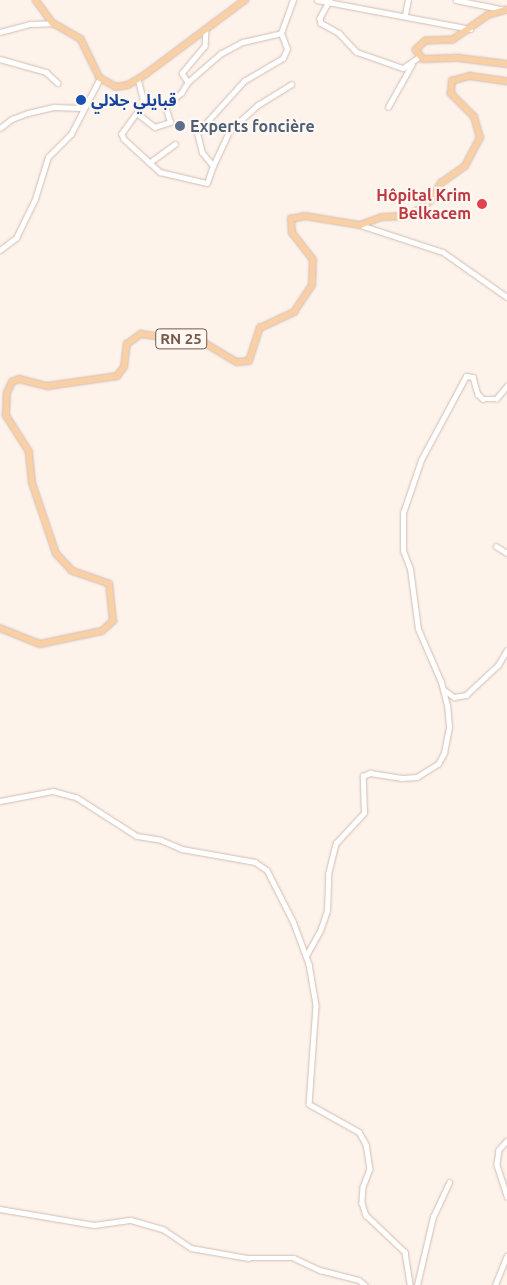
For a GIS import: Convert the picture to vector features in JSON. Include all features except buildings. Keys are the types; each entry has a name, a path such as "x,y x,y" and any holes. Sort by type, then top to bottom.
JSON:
{"main road":[{"path":"36,0 53,23 85,43 100,78 116,86 138,79 244,0"},
{"path":"506,10 453,40 421,43 416,50 419,58 507,64"},
{"name":"RN 25","path":"0,628 40,644 102,631 113,621 109,584 72,571 56,554 32,483 29,452 6,416 7,393 12,382 18,379 48,386 117,376 124,366 127,344 141,334 205,343 237,362 249,361 260,328 294,312 312,285 313,260 292,233 291,219 305,216 360,225 382,217 408,216 417,211 431,200 441,184 465,166 478,145 478,123 454,100 451,94 452,81 470,76 507,81"}],"street":[{"path":"213,166 199,144 197,133 201,126 244,81 283,58 287,49 281,33 293,0"},
{"path":"317,0 405,15 470,29"},
{"path":"405,15 408,0"},
{"path":"456,0 470,1 506,10"},
{"path":"329,2 320,18 321,24 339,33 357,52 403,68 419,58"},
{"path":"0,32 30,24 53,23"},
{"path":"188,82 182,73 204,46 206,29"},
{"path":"137,113 155,128 170,122 165,106 182,94 188,82 220,54 242,42 281,33"},
{"path":"0,59 46,72 58,84"},
{"path":"388,107 412,64"},
{"path":"0,250 16,238 35,199 48,157 71,134 82,108 100,78"},
{"path":"138,79 144,101 122,134 160,172 202,183 210,181 213,166 230,130 258,105 291,84"},
{"path":"0,128 12,119 28,113 54,108 82,108"},
{"path":"149,163 174,144"},
{"path":"360,225 443,252 507,297"},
{"path":"306,956 320,931 327,911 328,874 336,843 364,813 363,776 370,773 402,778 417,777 438,764 444,753 449,728 443,690 418,629 410,569 403,551 404,514 420,460 466,376 473,377 478,394 483,399 496,399 507,386"},
{"path":"496,546 507,553"},
{"path":"443,690 454,697 466,695 498,665 507,650"},
{"path":"0,801 53,791 76,797 137,836 161,840 182,849 262,865 278,889 306,956 316,1006 309,1104 359,1132 366,1144 370,1169 363,1187 362,1203 366,1215 405,1252 410,1285"},
{"path":"507,1141 499,1150 498,1165 507,1189 507,1196"},
{"path":"417,1285 433,1217 449,1182"},
{"path":"0,1209 94,1225 132,1220 163,1229 191,1248 248,1258 294,1258 320,1270 359,1280 365,1285"},
{"path":"495,1285 507,1256"}],"place":[{"name":"قبايلي جلالي","path":"81,100"},
{"name":"Experts foncière","path":"180,126"},
{"name":"Hôpital Krim Belkacem","path":"482,204"}]}
